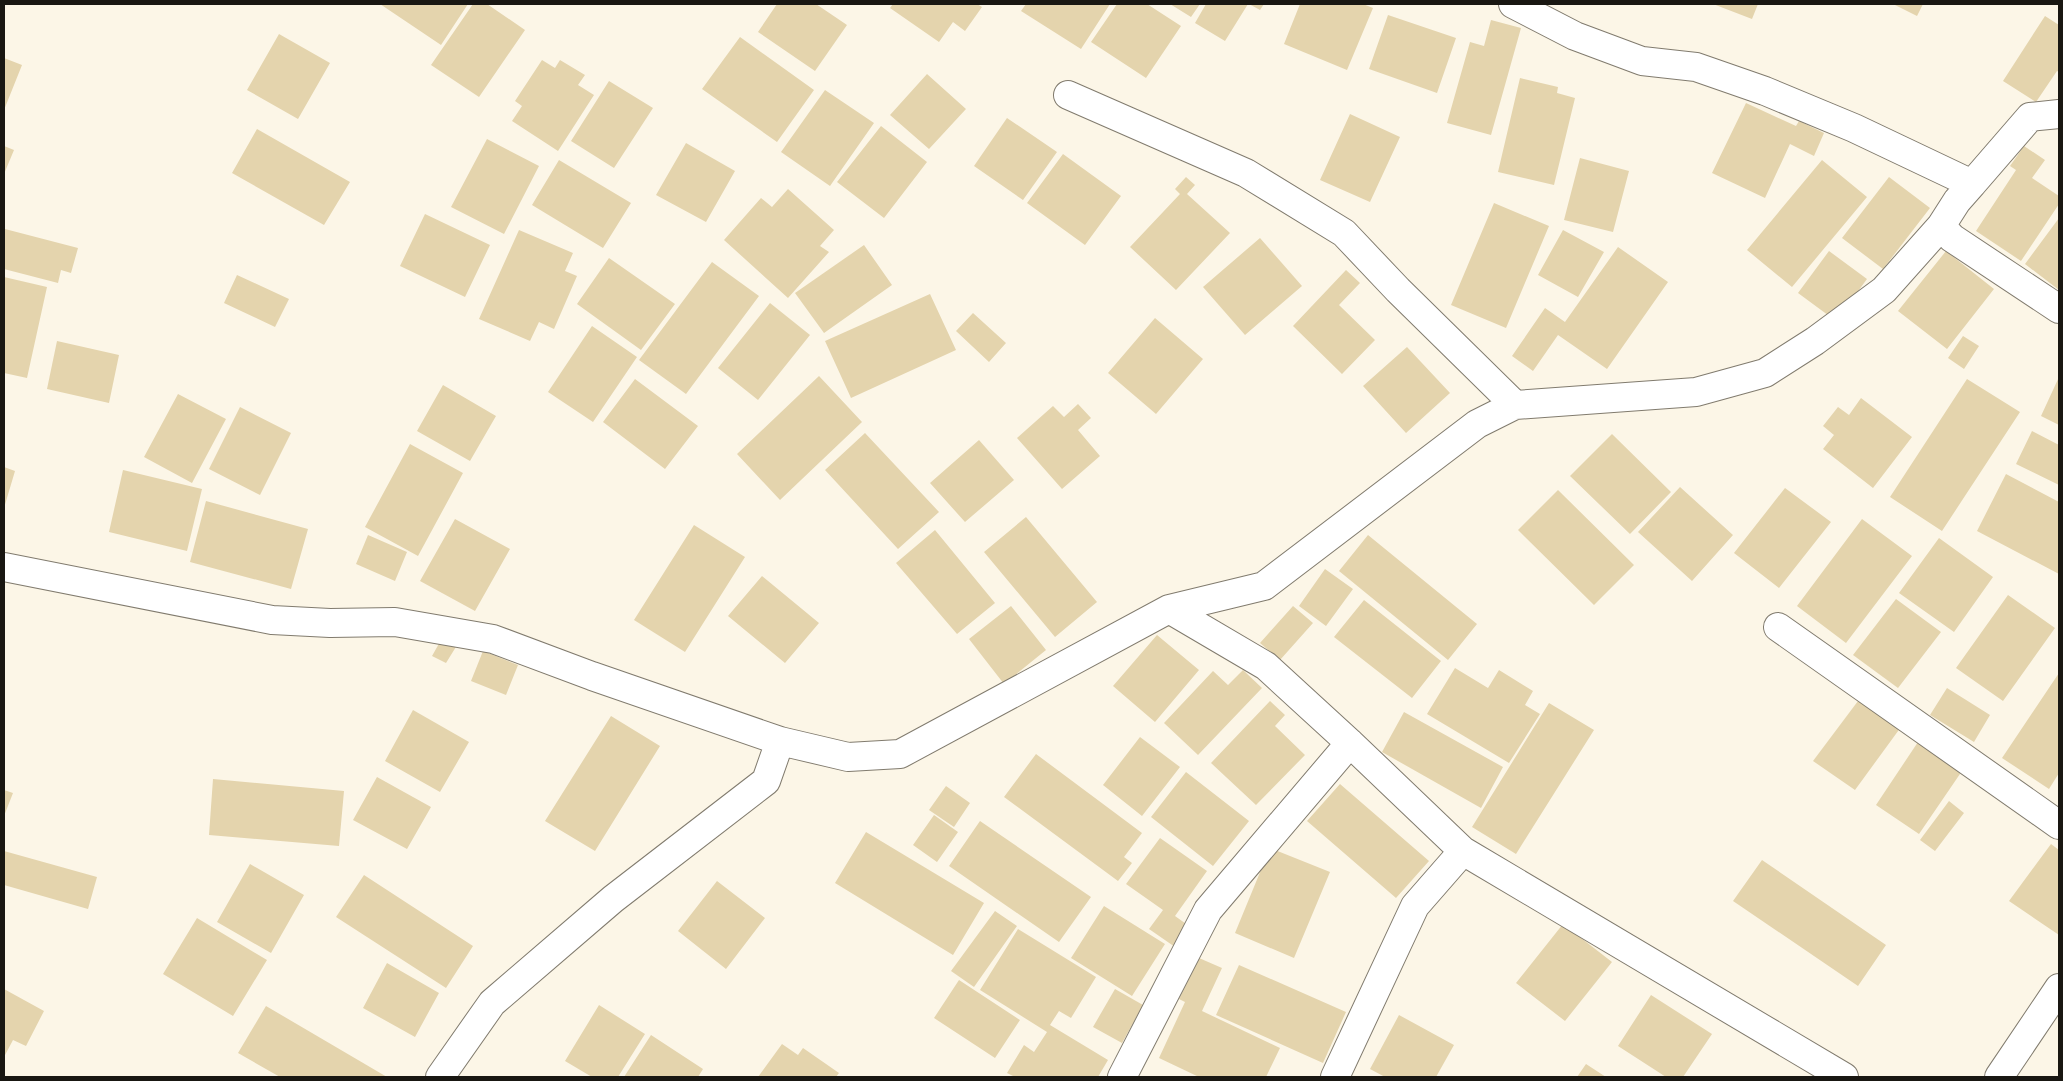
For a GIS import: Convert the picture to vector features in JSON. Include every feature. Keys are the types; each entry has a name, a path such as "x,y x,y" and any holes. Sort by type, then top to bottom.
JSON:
{"street":[{"path":"1513,4 1575,36 1642,61 1696,66 1765,91 1854,128 1972,184"},
{"path":"1068,94 1246,173 1344,233 1398,290 1515,405"},
{"path":"4,567 272,620 330,623 395,622 494,639 592,676 780,741 848,757 900,754 1168,609 1264,586 1477,424 1515,405 1696,392 1765,372 1815,341 1884,290 1941,226 1957,201 2030,117 2059,114"},
{"path":"1941,226 1952,238 2059,309"},
{"path":"1168,609 1266,666 1463,851 1844,1077"},
{"path":"1778,626 2059,825"},
{"path":"440,1077 492,1002 613,899 766,781 780,741"},
{"path":"1122,1077 1208,910 1350,743"},
{"path":"1335,1077 1415,906 1463,851"},
{"path":"1998,1077 2059,988"}],"building":[{"path":"380,4 468,4 441,45"},
{"path":"473,4 487,4 525,30 479,97 431,65"},
{"path":"777,4 816,4 847,25 815,71 758,32"},
{"path":"893,4 977,4 982,7 965,31 953,22 939,42 890,8"},
{"path":"1026,4 1110,4 1081,49 1021,11"},
{"path":"1117,4 1147,4 1181,26 1146,78 1091,42"},
{"path":"1170,4 1200,4 1191,17"},
{"path":"1206,4 1248,4 1225,41 1195,23"},
{"path":"1249,4 1264,4 1260,10"},
{"path":"1300,4 1363,4 1373,8 1347,70 1284,44"},
{"path":"1713,4 1758,4 1752,19"},
{"path":"1893,4 1923,4 1917,16"},
{"path":"1388,15 1456,38 1437,93 1369,69"},
{"path":"2045,16 2059,25 2059,72 2057,71 2036,102 2003,81"},
{"path":"1491,20 1521,28 1491,135 1447,123 1470,42 1484,46"},
{"path":"279,34 330,63 298,119 247,90"},
{"path":"740,37 814,90 777,142 702,89"},
{"path":"4,58 22,65 4,110"},
{"path":"542,60 555,68 560,60 585,75 578,85 594,95 558,151 512,121 522,106 515,101"},
{"path":"927,74 966,109 929,149 890,115"},
{"path":"1520,78 1558,87 1557,93 1575,98 1554,185 1498,172"},
{"path":"609,81 653,108 614,168 571,141"},
{"path":"825,90 874,123 830,186 781,152"},
{"path":"1746,103 1796,126 1799,121 1824,133 1814,156 1790,144 1765,198 1712,173"},
{"path":"1350,114 1400,137 1370,202 1320,180"},
{"path":"1007,118 1057,152 1023,200 974,166"},
{"path":"881,126 927,162 884,218 837,182"},
{"path":"257,129 350,182 324,225 232,173"},
{"path":"487,139 539,166 504,234 451,207"},
{"path":"686,143 735,171 706,222 656,195"},
{"path":"4,146 14,150 4,174"},
{"path":"2024,146 2045,160 2032,178 2059,196 2059,204 2021,261 1976,231 2016,170 2010,166"},
{"path":"1063,154 1121,196 1085,245 1027,203"},
{"path":"1580,158 1629,171 1613,232 1564,220"},
{"path":"559,160 631,203 603,248 532,205"},
{"path":"1822,160 1867,197 1792,287 1747,250"},
{"path":"1186,177 1195,185 1187,194 1230,233 1176,290 1130,247 1180,194 1175,189"},
{"path":"1889,177 1930,208 1883,269 1842,238"},
{"path":"788,189 834,230 820,246 829,252 788,298 724,240 761,198 772,207"},
{"path":"1494,203 1549,226 1506,328 1451,305"},
{"path":"425,214 490,245 465,297 400,266"},
{"path":"2059,218 2059,290 2025,264"},
{"path":"5,229 78,248 71,273 61,270 58,283 4,269"},
{"path":"519,230 573,253 565,271 577,276 554,329 539,322 530,341 479,319"},
{"path":"1563,230 1604,252 1578,297 1538,275"},
{"path":"1260,238 1302,286 1245,335 1203,287"},
{"path":"864,245 892,285 824,333 795,293"},
{"path":"1618,247 1668,282 1607,369 1558,335 1533,371 1512,356 1545,308 1565,322"},
{"path":"1829,251 1867,279 1836,321 1798,293"},
{"path":"1946,251 1994,289 1947,349 1898,311"},
{"path":"609,258 675,304 641,350 577,304"},
{"path":"712,262 759,296 686,394 639,360"},
{"path":"1346,270 1360,283 1339,305 1375,340 1342,374 1293,326"},
{"path":"237,275 289,299 275,327 224,303"},
{"path":"4,277 47,287 27,378 4,373"},
{"path":"930,294 956,350 851,398 825,341"},
{"path":"770,303 810,335 758,400 718,368"},
{"path":"973,313 1006,343 989,362 956,331"},
{"path":"1155,318 1203,359 1156,414 1108,373"},
{"path":"592,326 637,357 593,422 548,392"},
{"path":"1963,336 1979,346 1964,369 1948,358"},
{"path":"57,341 119,355 109,403 47,389"},
{"path":"1407,347 1450,393 1406,433 1363,386"},
{"path":"819,376 862,422 780,500 737,454"},
{"path":"2059,377 2059,425 2041,416"},
{"path":"635,379 698,426 665,469 603,422"},
{"path":"1967,379 2020,412 1942,531 1890,497"},
{"path":"443,385 496,416 470,461 417,431"},
{"path":"178,394 226,419 192,483 144,457"},
{"path":"1861,398 1912,437 1873,488 1823,449 1834,435 1823,426 1838,407 1849,415"},
{"path":"1078,404 1091,418 1078,430 1100,456 1062,489 1017,438 1053,406 1064,417"},
{"path":"240,407 291,433 260,495 209,469"},
{"path":"2032,431 2059,445 2059,485 2016,464"},
{"path":"865,433 939,512 898,549 825,470"},
{"path":"1612,434 1671,492 1630,534 1570,476"},
{"path":"979,440 1014,480 965,522 930,483"},
{"path":"410,444 463,473 418,556 365,527"},
{"path":"4,467 15,471 4,508"},
{"path":"123,470 202,489 187,551 109,532"},
{"path":"2006,474 2059,502 2059,574 1977,531"},
{"path":"1680,487 1733,535 1692,581 1638,532"},
{"path":"1785,488 1831,522 1779,588 1734,553"},
{"path":"1558,490 1634,565 1594,605 1518,530"},
{"path":"206,501 308,529 291,589 190,562"},
{"path":"1026,517 1097,602 1055,637 984,552"},
{"path":"455,519 510,549 475,611 420,581"},
{"path":"1862,519 1912,556 1846,643 1797,606"},
{"path":"694,525 745,557 685,652 634,620"},
{"path":"935,530 995,603 957,634 896,563"},
{"path":"368,535 407,552 395,581 356,564"},
{"path":"1368,535 1477,624 1448,660 1339,571"},
{"path":"1939,538 1993,577 1954,632 1899,593"},
{"path":"1325,569 1353,589 1326,626 1299,606"},
{"path":"762,576 819,623 785,663 728,616"},
{"path":"2008,595 2055,628 2003,701 1956,668"},
{"path":"1896,599 1941,632 1898,688 1853,655"},
{"path":"1364,600 1441,661 1412,698 1334,637"},
{"path":"1011,606 1046,650 1004,684 969,639"},
{"path":"1293,606 1313,623 1280,660 1260,643"},
{"path":"445,633 459,642 446,663 432,656"},
{"path":"1157,635 1199,670 1155,722 1113,686"},
{"path":"483,651 518,665 506,695 471,681"},
{"path":"1455,668 1488,688 1499,670 1533,691 1525,705 1540,714 1509,763 1427,714"},
{"path":"1243,670 1262,688 1198,755 1164,723 1213,671 1228,685"},
{"path":"2059,673 2059,773 2049,789 2002,758"},
{"path":"1947,688 1990,715 1974,742 1930,715"},
{"path":"1861,697 1901,727 1855,790 1813,761"},
{"path":"1270,701 1285,715 1275,726 1305,755 1256,805 1211,763"},
{"path":"1549,703 1594,730 1516,854 1472,827"},
{"path":"413,710 469,742 440,792 385,761"},
{"path":"1404,712 1503,767 1481,808 1382,752"},
{"path":"611,716 660,746 595,851 545,821"},
{"path":"1140,737 1180,767 1142,816 1103,785"},
{"path":"1918,742 1962,771 1919,834 1876,805"},
{"path":"1036,754 1142,833 1124,857 1132,863 1118,881 1004,797"},
{"path":"1186,772 1249,821 1213,866 1151,817"},
{"path":"377,777 431,807 407,849 353,820"},
{"path":"213,779 344,791 339,846 209,835"},
{"path":"1340,784 1429,861 1396,898 1307,821"},
{"path":"946,786 970,803 954,827 929,810"},
{"path":"4,790 13,793 4,816"},
{"path":"1949,801 1964,813 1935,851 1920,840"},
{"path":"934,815 958,832 937,862 913,845"},
{"path":"980,821 1091,897 1059,942 949,866"},
{"path":"866,832 984,903 953,955 835,883"},
{"path":"1160,838 1207,871 1175,916 1189,926 1175,947 1149,929 1163,910 1126,884"},
{"path":"2051,844 2059,850 2059,935 2009,901"},
{"path":"1270,848 1330,872 1294,958 1235,933"},
{"path":"4,851 97,877 88,909 4,885"},
{"path":"1762,860 1886,945 1858,986 1733,901"},
{"path":"250,864 304,895 271,953 217,922"},
{"path":"364,875 473,946 446,988 336,917"},
{"path":"717,881 765,918 726,969 678,931"},
{"path":"1104,906 1165,944 1132,996 1071,958"},
{"path":"995,911 1017,926 974,987 951,971"},
{"path":"197,918 267,960 233,1016 163,974"},
{"path":"1563,924 1612,962 1565,1021 1516,983"},
{"path":"1018,929 1096,977 1071,1018 1059,1011 1050,1025 1108,1060 1098,1077 1015,1077 1007,1073 1024,1045 1034,1052 1047,1032 980,990"},
{"path":"1199,958 1222,968 1202,1011 1280,1048 1266,1077 1199,1077 1159,1058 1185,1002 1179,999"},
{"path":"387,963 439,993 415,1037 363,1008"},
{"path":"1239,965 1346,1012 1323,1063 1216,1015"},
{"path":"959,980 1020,1020 995,1058 934,1018"},
{"path":"4,989 44,1011 26,1046 13,1040 4,1057"},
{"path":"1115,989 1143,1005 1122,1043 1093,1027"},
{"path":"1651,995 1712,1034 1683,1077 1666,1077 1618,1046"},
{"path":"599,1005 645,1034 618,1077 592,1077 565,1061"},
{"path":"266,1006 387,1077 280,1077 238,1053"},
{"path":"1399,1015 1454,1045 1436,1077 1385,1077 1370,1069"},
{"path":"651,1035 703,1069 698,1077 624,1077"},
{"path":"782,1044 798,1055 803,1048 839,1073 836,1077 758,1077"},
{"path":"1586,1064 1606,1077 1577,1077"}]}
